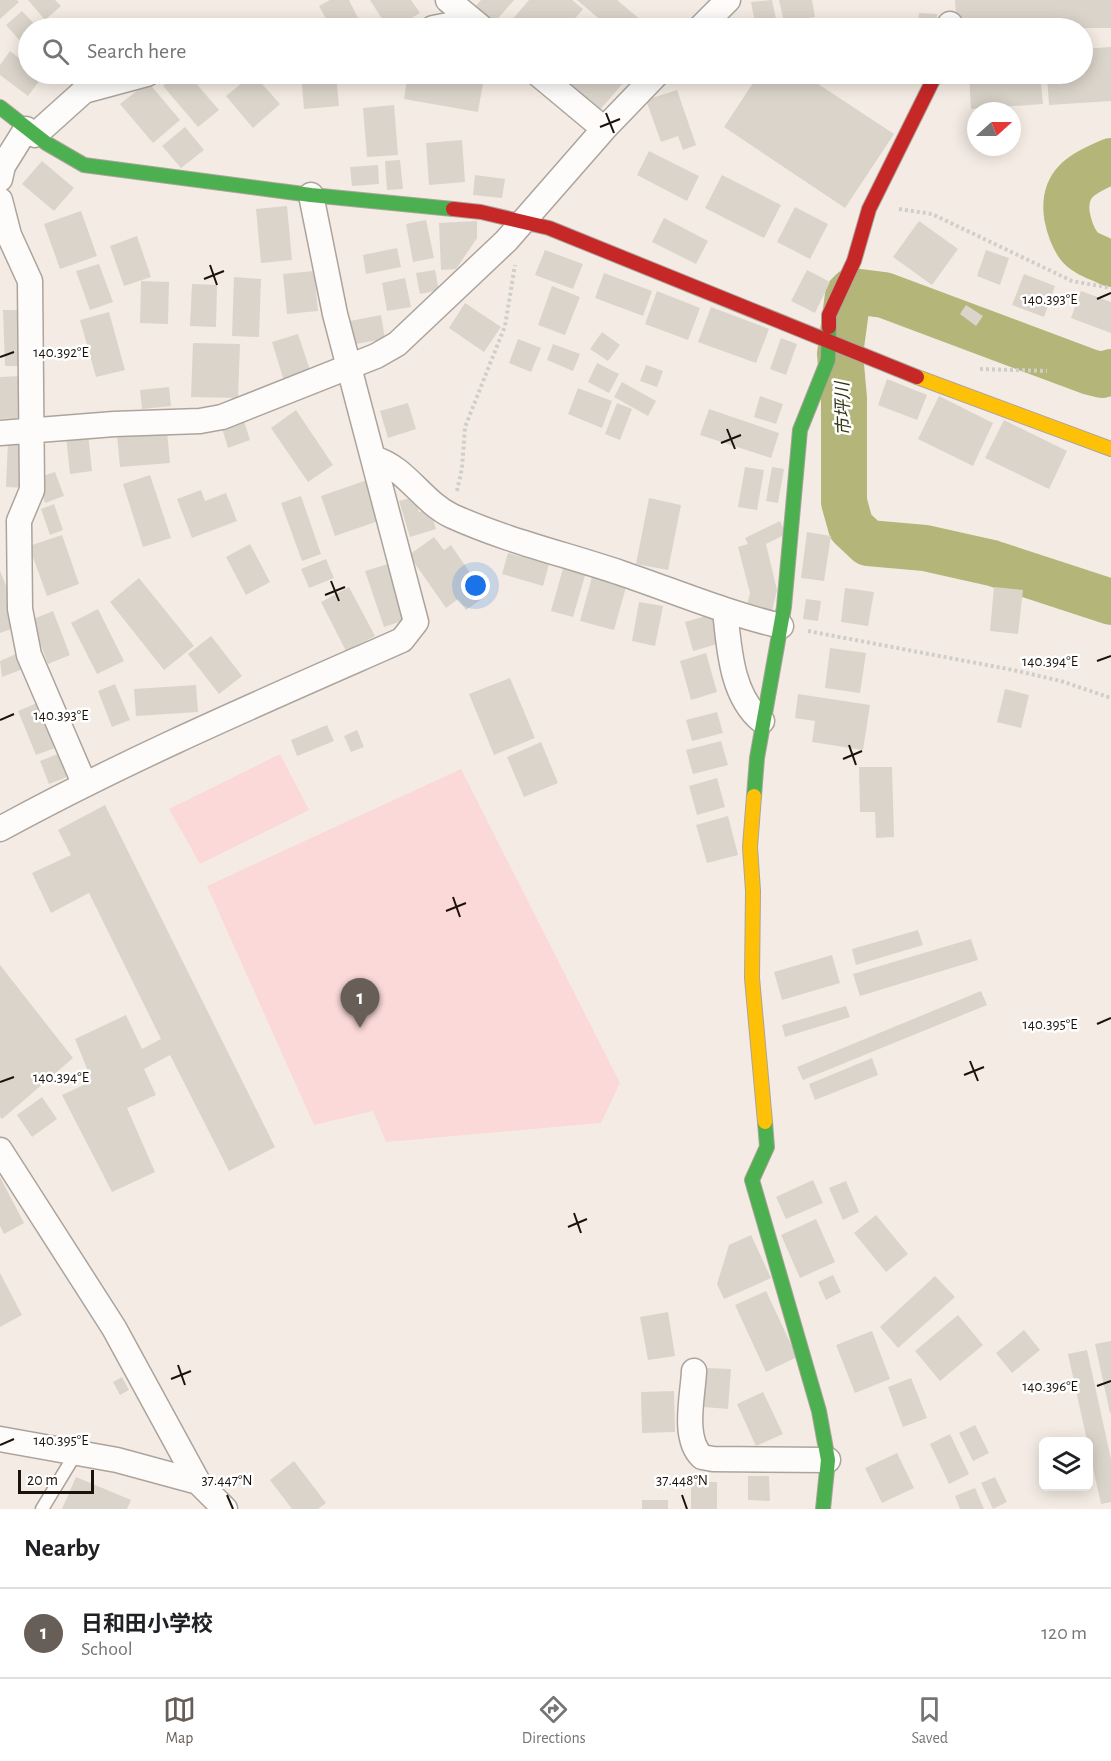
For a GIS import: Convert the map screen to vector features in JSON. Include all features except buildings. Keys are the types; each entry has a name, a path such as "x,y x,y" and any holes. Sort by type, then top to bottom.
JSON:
{"street":[{"path":"710,18 728,0"},
{"path":"0,180 3,165 30,132 84,91 110,84"},
{"path":"550,84 604,129"},
{"path":"0,433 114,424 200,421 222,417 348,368 397,344 506,241 604,129 647,84"},
{"path":"823,1509 828,1460 819,1411 752,1180 766,1147 752,978 753,891 750,847 762,721 781,626 800,463 800,430 828,360 826,339 829,315 854,261 872,203 931,84"},
{"path":"0,107 30,132 67,157 84,165 311,195 481,212 549,228 967,397 1022,414 1111,449"},
{"path":"0,829 84,783 402,640 416,622 348,368 311,195"},
{"path":"0,200 9,235 30,281 32,489 20,521 19,572 24,637 29,655 84,783"},
{"path":"373,458 387,462 440,510 451,515 505,537 725,610 781,626"},
{"path":"725,610 733,666 742,698 751,712 762,721"},
{"path":"0,1149 114,1328 198,1482 225,1509"},
{"path":"694,1371 692,1443 702,1457 828,1460"},
{"path":"0,1439 76,1453 198,1482"}],"lane":[{"path":"42,1509 76,1453"}],"path":[{"path":"872,203 932,214 1072,281 1111,288"},
{"path":"451,515 462,468 465,427 496,351 507,314 515,261 511,246 506,241"},
{"path":"781,626 1023,673 1111,698"}],"shaded area":[{"path":"280,754 309,810 200,864 169,809"},
{"path":"461,769 620,1083 601,1123 386,1142 373,1111 314,1125 207,886"}],"waterway":[{"name":"市坪川","path":"1111,161 1077,180 1068,195 1066,204 1069,224 1079,246 1089,254 1111,264"},
{"name":"市坪川","path":"1111,372 1102,375 1090,372 884,295 852,291 848,295 840,354 844,398 844,502 851,527 868,543 925,548 992,563 1111,602"}],"traffic: fast":[{"path":"0,107 46,143 84,165 311,195 453,209"},
{"path":"754,796 757,758 784,607 800,430 828,360 829,327"},
{"path":"765,1122 767,1147 752,1180 819,1411 828,1460 823,1509"}],"traffic: slow":[{"path":"917,377 1111,449"},
{"path":"754,796 750,847 753,891 752,978 765,1122"}],"traffic: jam":[{"path":"829,327 829,315 854,261 869,209 931,84"},
{"path":"453,209 481,212 549,228 917,377"}],"place":[{"name":"日和田小学校","path":"360,1028"}]}
